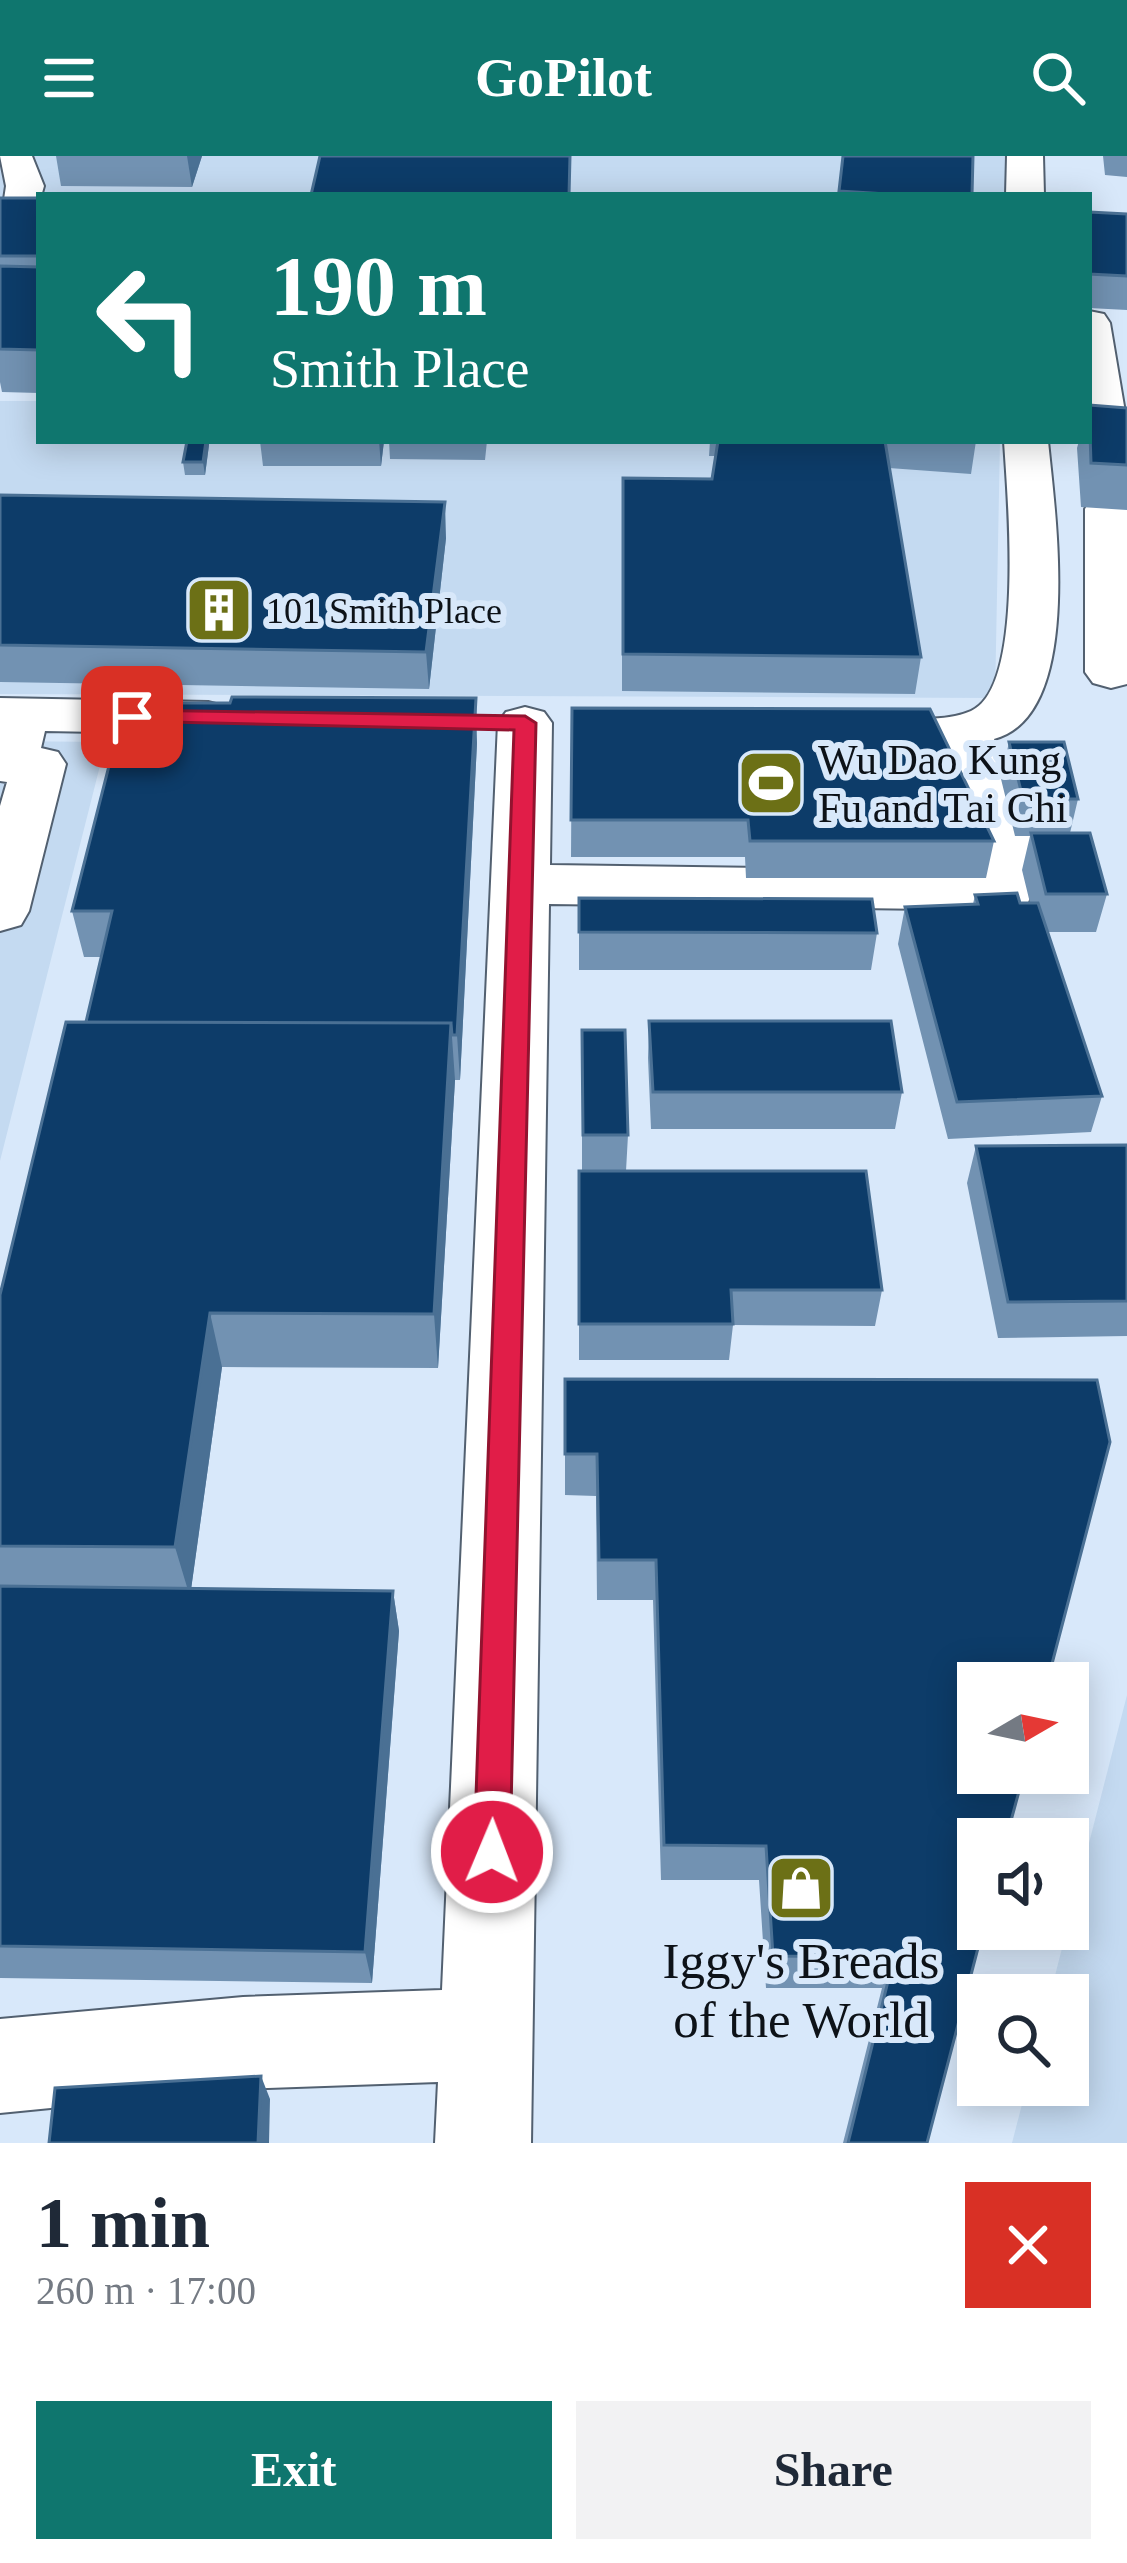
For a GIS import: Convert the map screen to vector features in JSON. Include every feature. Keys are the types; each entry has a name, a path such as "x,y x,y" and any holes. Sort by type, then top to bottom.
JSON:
{"street":[{"path":"1025,156 1025,192"},
{"path":"1092,323 1127,326"},
{"path":"1092,327 1112,372 1109,451"},
{"path":"807,730 964,730 994,722 1007,710 1023,668 1035,570 1027,444"},
{"path":"1023,668 1119,672 1108,509"},
{"path":"0,911 39,764 9,766 12,715 267,719"},
{"path":"483,2143 517,884 528,724"},
{"path":"517,884 1006,891 1016,856 989,810 964,730"},
{"path":"0,2066 93,2055 412,2036 487,2036"}],"shaded area":[{"path":"9,156 1007,156 1006,192 36,192 0,294 0,165"},
{"path":"0,401 36,401 36,444 1000,444 995,698 0,694"},
{"path":"0,741 106,742 0,1161"},
{"path":"1127,1695 1127,2143 1012,2143 1022,2106 1089,2106 1089,1974 1055,1974 1062,1950 1089,1950 1089,1843"}],"building":[{"path":"320,156 570,156 569,192 312,192"},
{"path":"843,156 973,156 972,192 839,191"},
{"path":"0,198 36,198 36,256 0,256"},
{"path":"1092,212 1127,214 1127,276 1092,274"},
{"path":"0,266 36,267 36,350 0,349"},
{"path":"1092,405 1127,408 1127,465 1091,463"},
{"path":"186,444 206,444 203,462 183,462"},
{"path":"718,444 886,444 921,657 623,654 623,478 712,479"},
{"name":"101 Smith Place","path":"0,495 445,502 426,652 0,645"},
{"path":"232,697 476,698 457,1035 452,1035 451,1023 86,1022 112,911 72,911 125,703 230,703"},
{"path":"572,708 930,709 994,841 750,841 748,820 571,820"},
{"path":"1009,742 1064,742 1078,799 1023,799"},
{"path":"1031,833 1090,833 1107,894 1046,894"},
{"path":"1017,893 1020,903 1038,903 1102,1096 957,1102 905,907 978,904 975,895"},
{"path":"579,898 872,899 877,933 579,932"},
{"path":"649,1021 891,1021 902,1092 653,1092"},
{"path":"66,1022 451,1023 434,1314 210,1313 175,1547 0,1546 0,1295"},
{"path":"582,1030 625,1030 628,1135 583,1135"},
{"path":"1127,1145 1127,1301 1008,1302 976,1146"},
{"path":"579,1171 866,1171 882,1290 731,1290 733,1324 579,1324"},
{"path":"565,1379 1097,1380 1110,1442 1052,1662 957,1662 957,1794 1018,1794 1012,1818 957,1818 957,1950 978,1950 971,1974 957,1974 957,2028 927,2143 848,2143 894,1957 773,1956 766,1846 664,1845 656,1560 599,1560 597,1454 565,1454"},
{"path":"0,1586 393,1591 365,1952 0,1946"},
{"path":"261,2076 258,2143 49,2143 55,2088"}],"place":[{"name":"101 Smith Place","path":"219,610"},
{"name":"Wu Dao Kung Fu and Tai Chi","path":"771,783"},
{"name":"Iggy's Breads of the World","path":"801,1888"}],"route":[{"path":"132,717 525,723 492,1852"}]}
